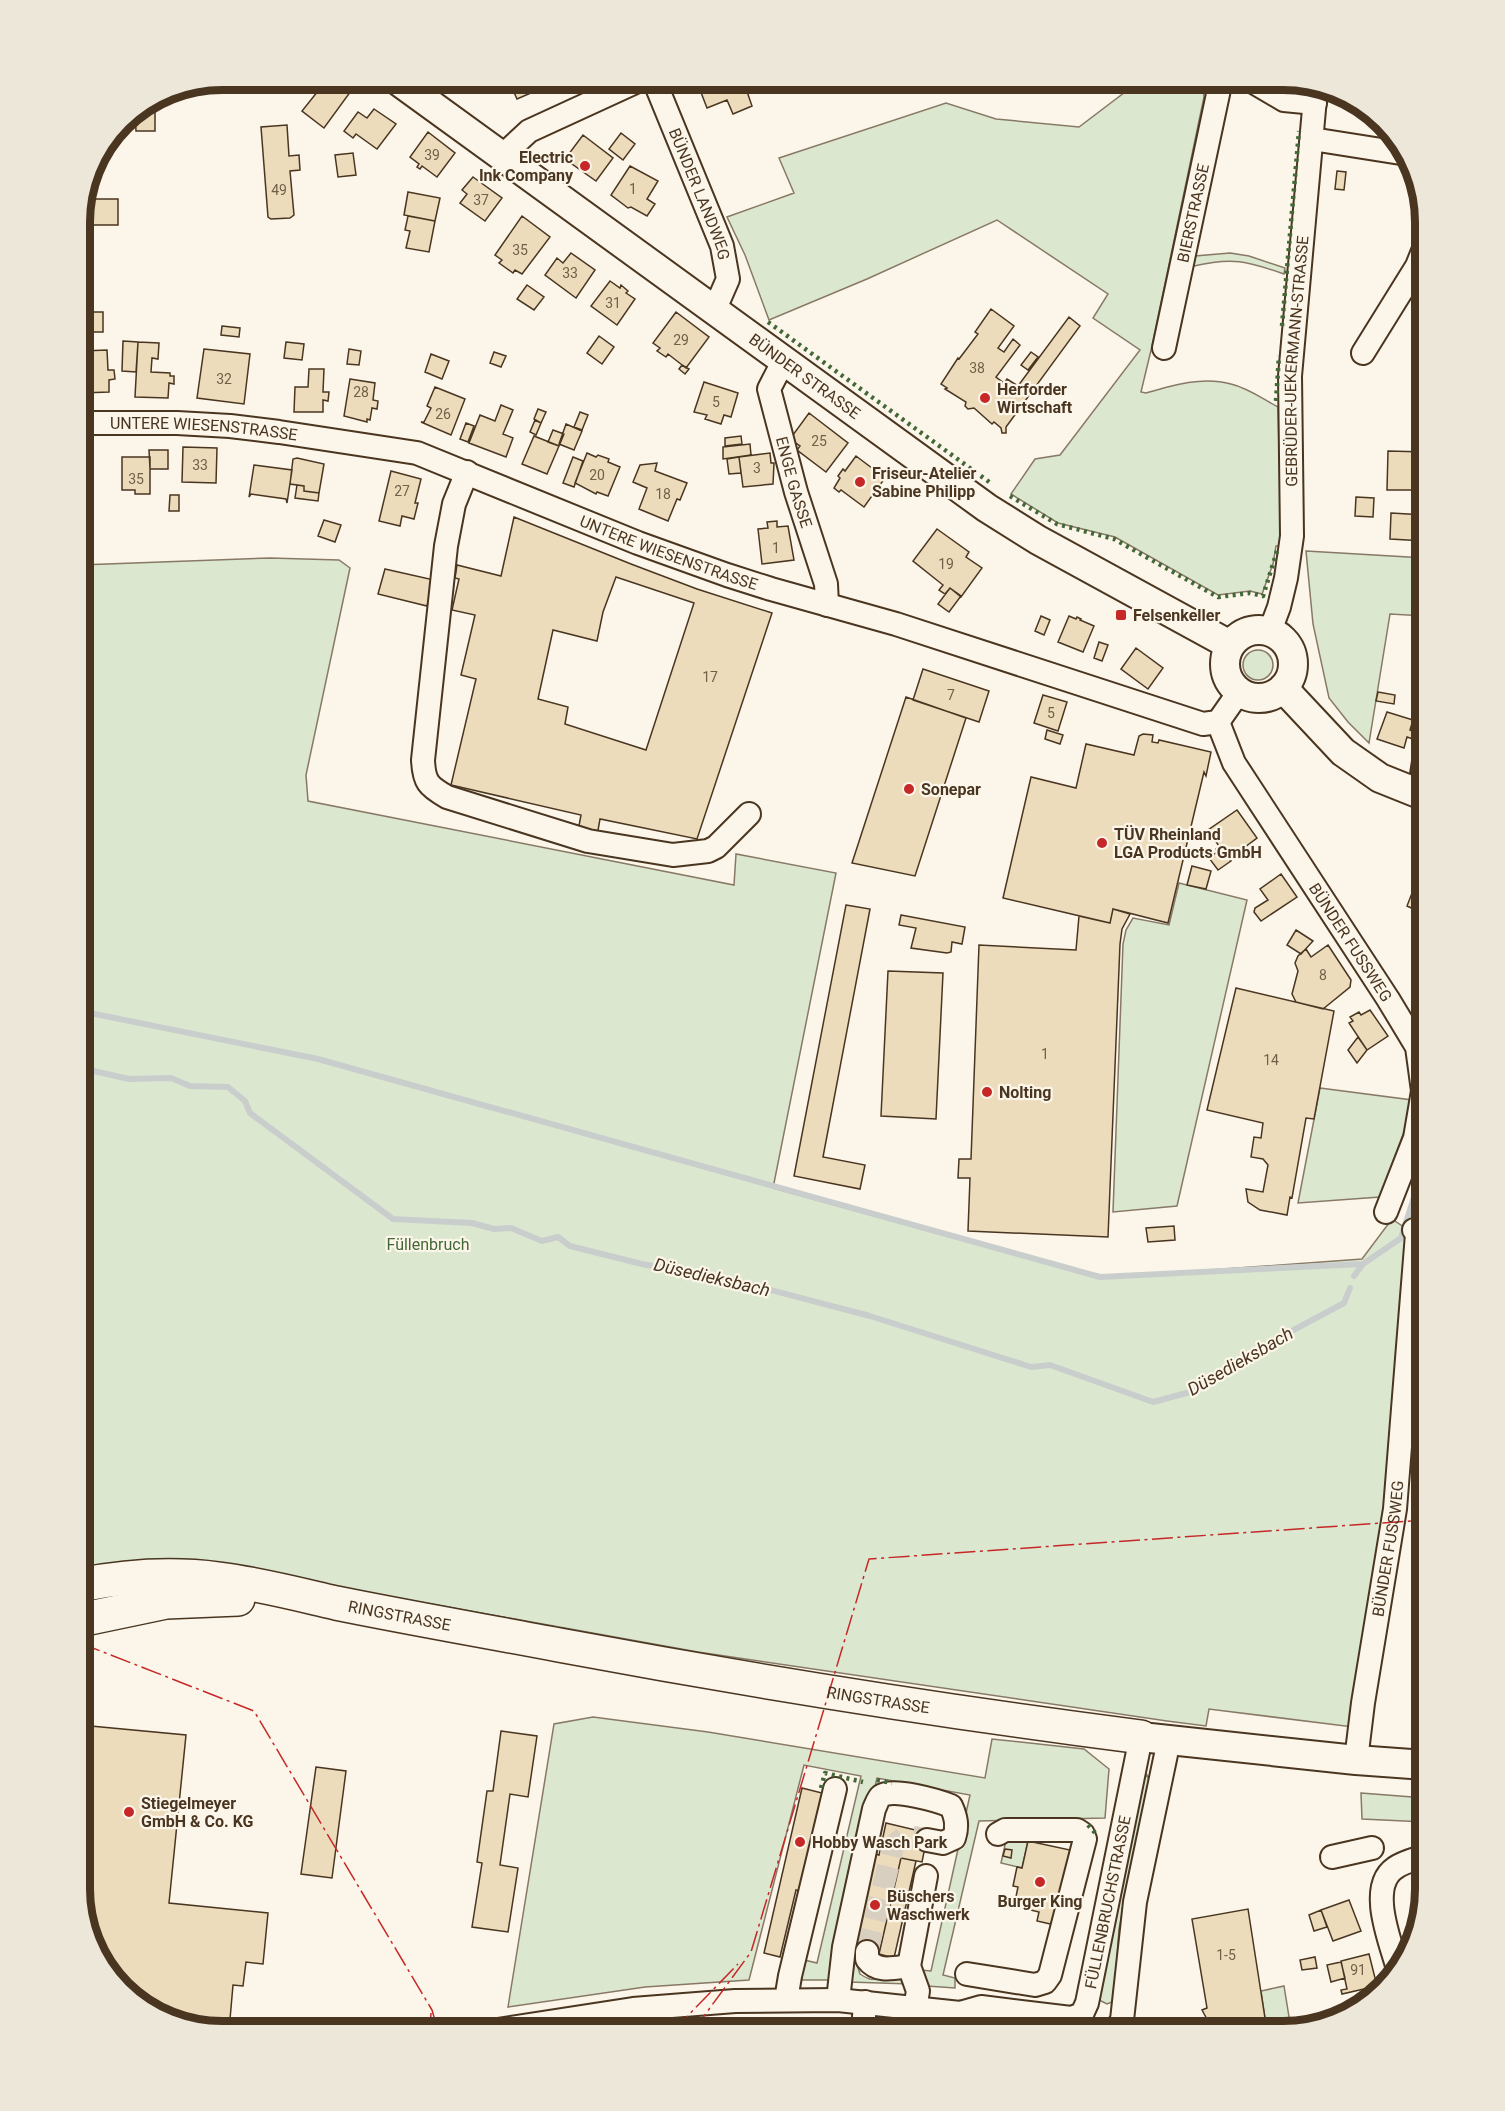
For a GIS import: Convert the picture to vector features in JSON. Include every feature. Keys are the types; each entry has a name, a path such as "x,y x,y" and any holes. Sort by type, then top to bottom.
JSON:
{"highway":[{"name":"RINGSTRASSE","path":"90,1583 125,1578 169,1576 218,1579 271,1587 336,1603 562,1646 811,1690 1155,1738"},
{"name":"RINGSTRASSE","path":"90,1618 166,1602 227,1598 336,1603"}],"main road":[{"name":"BÜNDER STRASSE","path":"411,90 987,508 1038,540 1230,645"},
{"path":"1255,630 1270,631 1282,638 1290,649 1293,663 1291,676 1283,688 1273,695 1262,698 1250,697 1239,692 1230,682 1225,670 1225,657 1230,645 1241,634 1255,630"},
{"path":"1283,688 1343,752 1380,778 1415,792"},
{"name":"RINGSTRASSE","path":"1155,1738 1415,1764"}],"street":[{"path":"501,156 529,131 618,90"},
{"name":"BÜNDER LANDWEG","path":"658,90 722,246 728,279 714,311"},
{"name":"BIERSTRASSE","path":"1164,348 1219,90"},
{"path":"1267,90 1284,100 1316,95"},
{"name":"GEBRÜDER-UEKERMANN-STRASSE","path":"1270,631 1286,578 1292,536 1290,376 1316,95"},
{"path":"1312,140 1395,152"},
{"path":"1363,353 1415,269"},
{"name":"ENGE GASSE","path":"784,360 769,389 796,492 826,584 827,605"},
{"name":"UNTERE WIESENSTRASSE","path":"90,423 177,423 279,432 417,453 638,543 727,575 896,624 1203,724 1218,722"},
{"path":"467,472 454,504 446,546 423,760 430,787 447,797 588,842 673,855 708,850 724,840 749,814"},
{"path":"1218,722 1239,692"},
{"name":"BÜNDER FUSSWEG","path":"1218,722 1234,763 1415,1044"},
{"name":"BÜNDER FUSSWEG","path":"1386,1212 1415,1138"},
{"name":"BÜNDER FUSSWEG","path":"1356,1760 1363,1703 1395,1509 1415,1259"},
{"name":"FÜLLENBRUCHSTRASSE","path":"1082,2014 1087,2003 1155,1738"},
{"name":"FÜLLENBRUCHSTRASSE","path":"1121,2021 1155,1738"},
{"path":"786,2000 835,1789"},
{"path":"838,2000 844,1947 874,1809 881,1796 890,1792 939,1801 951,1806 956,1818 957,1830 954,1838 943,1843 927,1840"},
{"path":"967,1974 1035,1985 1045,1982 1053,1966 1085,1839 1083,1834 1077,1830 1005,1830 998,1834"},
{"path":"1332,1857 1372,1848"},
{"path":"1395,1958 1380,1897 1384,1880 1395,1868 1415,1860"},
{"path":"915,2008 918,1991 909,1966 926,1876"},
{"path":"867,1952 867,1959 871,1966 878,1968 909,1966"},
{"path":"556,2021 633,2009 735,2001 838,2000 960,2013 981,2007 1071,2018 1082,2014 1091,2021"},
{"path":"864,2021 865,2002"},
{"path":"960,2013 973,2021"}],"green space":[{"path":"1128,90 1203,90 1204,97 1141,392 1146,393 1188,382 1220,382 1243,388 1278,407 1280,546 1276,546 1273,564 1262,594 1250,591 1218,595 1115,537 1058,523 1011,494 1035,459 1060,455 1140,350 1093,318 1108,294 997,220 867,279 769,320 745,255 727,217 794,193 779,158 946,103 996,119 1079,127"},
{"path":"1230,253 1249,256 1285,268 1284,274 1260,266 1229,261 1194,266 1195,256"},
{"path":"1306,551 1415,557 1415,615 1390,614 1369,743 1329,698 1313,624"},
{"name":"Füllenbruch","path":"270,558 339,560 350,568 306,775 308,801 734,885 736,854 836,873 773,1188 1100,1278 1362,1259 1392,1219 1414,1234 1390,1508 1353,1727 1209,1709 1206,1726 1167,1721 698,1652 276,1576 90,1576 90,565"},
{"path":"1258,650 1268,655 1273,665 1268,675 1258,680 1248,675 1243,665 1248,655"},
{"path":"1179,883 1247,900 1177,1206 1113,1212 1123,944 1126,930 1133,918 1169,925"},
{"path":"1320,1088 1412,1100 1408,1121 1380,1197 1298,1203"},
{"path":"1415,1191 1415,1207 1412,1200"},
{"path":"593,1717 708,1732 985,1778 992,1739 1084,1749 1109,1769 1105,1818 979,1821 943,1975 955,1978 955,1988 927,1986 921,1970 931,1971 970,1795 877,1778 831,1980 802,1980 801,1968 804,1960 817,1963 861,1776 804,1765 749,1980 645,1987 508,2007 554,1724"},
{"path":"1147,1775 1149,1780 1119,1929 1115,1989 1112,2002 1107,2004 1099,2000 1098,1993 1143,1778"},
{"path":"1361,1793 1415,1797 1415,1822 1362,1819"},
{"path":"1007,1836 1028,1841 1022,1868 1001,1863"},
{"path":"851,1952 859,1954 857,1965 860,1974 865,1977 875,1979 894,1975 909,1984 849,1982"},
{"path":"1284,1986 1290,2021 1266,2021 1261,1991"}],"building":[{"path":"513,90 532,90 533,92 517,99"},
{"path":"700,90 746,90 752,106 733,114 727,100 707,108"},
{"path":"318,91 351,91 324,128 302,111"},
{"path":"155,109 155,131 136,131 136,123"},
{"path":"374,109 396,124 377,149 356,134 353,138 344,131 358,112 367,118"},
{"path":"287,125 289,156 299,155 300,170 290,171 294,215 290,218 271,219 268,217 261,127"},
{"path":"428,132 455,153 437,177 422,166 420,169 417,167 419,164 410,157"},
{"path":"621,133 635,144 623,160 609,149"},
{"path":"583,135 613,158 596,181 565,159"},
{"path":"353,153 356,175 338,177 335,155"},
{"path":"630,166 658,181 647,199 655,204 647,216 631,207 628,208 611,195"},
{"path":"1337,171 1346,172 1344,190 1335,189"},
{"path":"473,177 502,198 485,221 460,203 467,194 462,190"},
{"path":"408,192 440,198 435,221 404,215"},
{"path":"93,199 118,199 118,225 90,225"},
{"path":"408,216 435,221 429,252 406,248 410,231 405,230"},
{"path":"522,216 550,237 522,274 515,270 513,273 499,263 502,260 495,255"},
{"path":"571,253 595,270 576,298 545,275 557,258 563,263"},
{"path":"610,281 620,288 621,285 628,291 626,293 635,299 617,325 591,306"},
{"path":"527,285 544,297 534,310 517,299"},
{"path":"991,309 1014,326 998,348 1004,352 1013,339 1020,345 996,377 1004,383 1007,379 1018,386 1069,317 1080,326 1006,427 1006,433 1002,433 1001,428 994,422 992,424 974,408 968,409 965,406 966,402 941,384 958,358 978,334 975,332"},
{"path":"90,312 103,312 103,332 90,332"},
{"path":"676,312 709,337 686,368 668,354 666,357 657,351 660,348 653,343"},
{"path":"222,326 240,328 239,337 221,335"},
{"path":"599,336 614,347 602,364 587,353"},
{"path":"123,341 138,342 136,372 122,371"},
{"path":"138,342 159,343 158,359 152,358 151,372 170,373 170,376 174,376 174,384 169,383 168,398 135,397"},
{"path":"286,342 304,344 302,360 284,358"},
{"path":"204,349 250,354 244,404 197,398"},
{"path":"349,349 361,351 359,365 347,364"},
{"path":"107,350 108,370 114,370 115,379 109,380 109,392 90,393 90,351"},
{"path":"494,352 506,356 501,367 490,363"},
{"path":"1031,352 1038,357 1028,370 1021,365"},
{"path":"431,354 449,361 442,379 425,372"},
{"path":"682,365 689,369 685,374 679,369"},
{"path":"309,369 324,369 323,392 329,392 328,401 323,400 323,412 294,412 295,387 308,387"},
{"path":"350,379 375,383 373,400 378,401 377,409 372,408 370,420 367,419 367,422 344,416"},
{"path":"704,382 738,393 731,417 724,415 721,424 705,419 707,415 694,412"},
{"path":"435,387 465,399 451,435 421,422 424,422 431,408 427,406"},
{"path":"501,405 513,410 503,434 513,438 506,457 469,443 480,415 495,421"},
{"path":"538,409 546,412 541,423 534,419"},
{"path":"580,412 588,415 582,430 574,427"},
{"path":"809,413 848,443 826,472 797,450 800,446 790,439"},
{"path":"535,420 541,423 536,435 530,432"},
{"path":"466,423 474,426 468,442 460,439"},
{"path":"566,424 582,431 574,450 559,444"},
{"path":"553,430 564,434 559,446 548,442"},
{"path":"534,436 559,446 547,474 522,464"},
{"path":"741,436 742,444 725,446 725,438"},
{"path":"750,444 751,455 723,459 723,447"},
{"path":"183,447 217,448 216,483 182,482"},
{"path":"149,450 168,450 168,469 150,469"},
{"path":"1388,451 1415,452 1415,490 1387,490"},
{"path":"587,453 609,459 608,462 620,467 608,496 597,492 596,494 575,483"},
{"path":"770,453 771,463 774,463 773,484 743,487 739,457"},
{"name":"Friseur-Atelier Sabine Philipp","path":"856,456 885,478 864,507 841,490 839,492 834,488 840,478 838,476 843,469 845,471"},
{"path":"122,457 150,457 150,494 135,494 135,490 122,490"},
{"path":"573,457 583,461 574,487 563,483"},
{"path":"739,457 741,473 729,474 727,459"},
{"path":"293,459 324,464 319,493 304,491 304,486 290,484"},
{"path":"657,463 655,471 687,483 668,521 639,509 647,488 633,482 640,465"},
{"path":"254,465 292,470 287,503 286,499 251,494 249,497"},
{"path":"391,471 421,479 414,519 402,516 400,526 379,521"},
{"path":"297,485 304,486 304,491 319,493 318,501 295,498"},
{"path":"170,495 179,495 179,511 169,511"},
{"path":"1356,497 1374,498 1373,517 1355,516"},
{"path":"1391,513 1415,514 1415,540 1390,539"},
{"path":"514,517 697,589 772,613 697,839 600,819 597,836 578,831 581,815 451,785 476,679 461,675 475,615 452,610 459,579 455,578 457,565 501,576","holes":["616,577 694,603 646,750 565,724 568,707 538,699 553,630 597,641 603,612"]},
{"path":"324,520 341,525 335,542 318,536"},
{"path":"777,521 777,527 788,526 794,560 762,564 758,529 768,528 767,522"},
{"path":"937,529 969,552 966,557 982,568 961,597 950,588 945,594 939,590 943,585 913,561"},
{"path":"385,569 434,580 427,606 378,594"},
{"path":"950,588 961,596 949,612 938,604"},
{"path":"1041,616 1050,620 1044,635 1035,631"},
{"path":"1069,616 1076,619 1077,617 1094,626 1083,652 1058,642"},
{"path":"1099,642 1108,645 1102,661 1094,658"},
{"path":"1136,648 1163,668 1148,689 1121,669"},
{"path":"923,669 989,691 979,722 913,700"},
{"path":"1378,692 1395,695 1394,704 1376,701"},
{"path":"1043,695 1067,702 1058,731 1034,723"},
{"path":"906,697 966,718 915,876 852,863"},
{"path":"1387,712 1413,720 1410,730 1415,732 1413,739 1407,737 1404,748 1377,739"},
{"path":"1047,730 1063,735 1060,744 1045,739"},
{"name":"TÜV Rheinland LGA Products GmbH","path":"1153,735 1152,742 1158,743 1159,740 1211,752 1206,776 1204,772 1168,923 1113,909 1110,923 1003,898 1031,777 1076,788 1086,744 1134,755 1139,736"},
{"path":"1237,810 1257,838 1218,870 1209,858 1217,852 1216,849 1219,846 1208,830"},
{"path":"1192,866 1211,871 1206,889 1187,885"},
{"path":"1281,874 1297,897 1261,921 1254,912 1255,908 1268,900 1260,889"},
{"path":"1414,888 1415,888 1415,910 1407,906"},
{"path":"846,905 870,909 823,1157 865,1165 860,1189 794,1176"},
{"path":"1113,909 1130,914 1122,929 1120,944 1108,1237 968,1231 970,1178 958,1178 959,1159 971,1159 979,945 1076,950 1079,916 1110,923"},
{"path":"901,915 965,927 962,944 952,942 951,952 947,953 911,948 916,928 899,925"},
{"path":"1296,930 1313,941 1301,954 1287,945"},
{"path":"1328,945 1351,980 1350,987 1323,1009 1296,1002 1292,994 1298,971 1295,963 1298,956 1306,949 1311,957"},
{"path":"888,971 943,973 936,1119 881,1116"},
{"path":"1236,988 1334,1011 1314,1119 1306,1118 1287,1215 1260,1210 1248,1202 1246,1189 1263,1192 1268,1165 1263,1159 1251,1157 1254,1137 1261,1138 1263,1123 1207,1110"},
{"path":"1370,1010 1388,1036 1367,1050 1349,1023 1353,1021 1350,1017"},
{"path":"1358,1037 1367,1050 1357,1063 1348,1050"},
{"path":"1174,1226 1175,1240 1148,1242 1146,1228"},
{"name":"Stiegelmeyer GmbH & Co. KG","path":"90,1726 186,1735 169,1903 268,1913 263,1964 246,1962 243,1986 233,1985 230,2021 214,2021 180,2014 149,1999 135,1988 117,1969 108,1955 100,1939 91,1906"},
{"path":"501,1731 537,1736 528,1797 510,1794 500,1865 518,1868 508,1932 472,1927 482,1863 477,1862 487,1791 493,1791"},
{"path":"316,1767 346,1771 332,1878 301,1874"},
{"name":"Hobby Wasch Park","path":"802,1788 822,1793 800,1891 796,1890 780,1957 764,1953"},
{"name":"Büschers Waschwerk","path":"886,1823 928,1833 922,1862 901,1858 879,1954 850,1948 871,1853 879,1855"},
{"name":"Burger King","path":"1028,1841 1070,1850 1055,1925 1037,1921 1039,1912 1014,1906 1018,1887 1013,1886 1017,1867 1022,1868"},
{"path":"1005,1849 1012,1850 1011,1858 1003,1856"},
{"path":"901,1858 916,1861 894,1958 879,1954"},
{"path":"1349,1900 1361,1931 1333,1941 1321,1910"},
{"path":"1248,1909 1265,2021 1208,2021 1202,2010 1207,2008 1192,1919"},
{"path":"1321,1910 1327,1927 1314,1931 1309,1915"},
{"path":"1369,1954 1376,1982 1370,1988 1342,1994 1341,1990 1347,1989 1341,1961"},
{"path":"1315,1957 1317,1968 1302,1970 1300,1960"},
{"path":"1341,1962 1345,1978 1331,1982 1327,1965"}],"waterway":[{"path":"90,1013 318,1059 1100,1277 1363,1264"},
{"name":"Düsedieksbach","path":"90,1070 129,1079 171,1078 190,1086 228,1087 245,1101 250,1113 393,1219 472,1223 494,1229 511,1228 542,1241 558,1237 570,1246 642,1264 740,1282 870,1316 1031,1367 1050,1365 1153,1402 1194,1391 1262,1347 1344,1303 1350,1288"},
{"name":"Düsedieksbach","path":"1354,1276 1363,1264 1401,1238 1415,1194"}],"tunnel":[{"path":"867,1952 893,1847 901,1839 908,1837 927,1840"}],"hedge":[{"path":"1282,326 1299,131"},
{"path":"768,322 992,484"},
{"path":"1276,401 1279,356"},
{"path":"1010,496 1057,524 1114,539 1218,597 1250,593 1263,596 1278,548"},
{"path":"821,1788 825,1773 863,1782"},
{"path":"877,1780 892,1783"},
{"path":"1088,1825 1096,1834"}],"fence":[{"path":"750,2021 758,2021"}],"power":[{"path":"700,2021 751,1952 869,1559 1415,1521"},
{"path":"90,1647 254,1711 432,2010 435,2021"},
{"path":"683,2021 738,1964"},
{"path":"431,2013 431,2021"}],"place":[{"name":"Electric Ink Company","path":"585,166"},
{"name":"Herforder Wirtschaft","path":"985,398"},
{"name":"Friseur-Atelier Sabine Philipp","path":"860,482"},
{"name":"Felsenkeller","path":"1121,615"},
{"name":"Sonepar","path":"909,789"},
{"name":"TÜV Rheinland LGA Products GmbH","path":"1102,843"},
{"name":"Nolting","path":"987,1092"},
{"name":"Stiegelmeyer GmbH & Co. KG","path":"129,1812"},
{"name":"Hobby Wasch Park","path":"800,1842"},
{"name":"Burger King","path":"1040,1882"},
{"name":"Büschers Waschwerk","path":"875,1905"}]}
